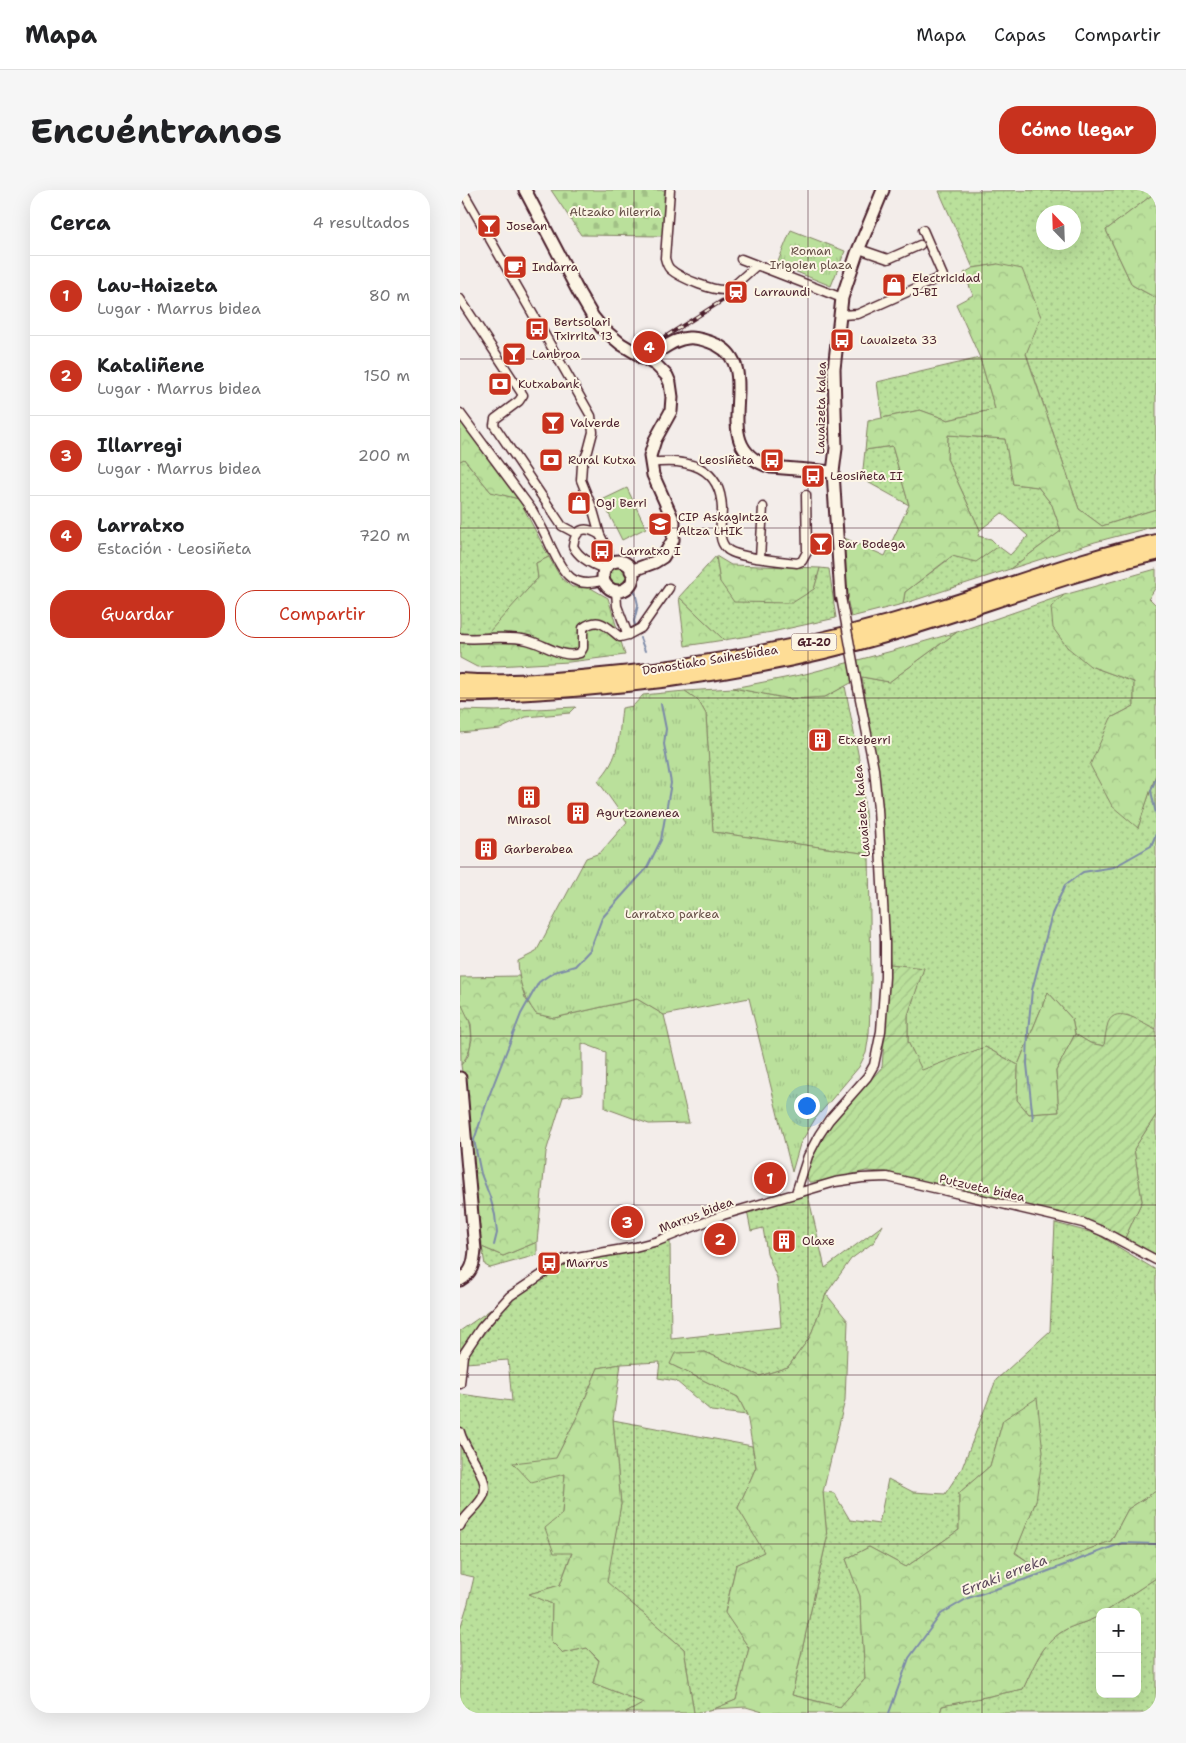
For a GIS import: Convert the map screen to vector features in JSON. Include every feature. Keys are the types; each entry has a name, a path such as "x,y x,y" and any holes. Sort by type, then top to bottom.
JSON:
{"highway":[{"name":"Donostiako Saihesbidea","path":"460,681 527,681 602,676 692,665 768,652 887,623 1104,556 1156,542"},
{"name":"Donostiako Saihesbidea","path":"460,694 537,692 603,687 682,677 770,662 891,634 1081,574 1156,553"}],"street":[{"path":"460,413 532,510 559,563 568,576 578,583 586,584 606,571 616,561 621,562 629,566 632,571 632,580 626,588 616,590 608,587 606,571 608,551 600,535 593,510 581,480 580,471 592,438 593,425 591,416 462,190"},
{"path":"525,190 593,317 610,336 654,364 667,376"},
{"path":"670,190 665,258 671,270 707,287 725,291 730,289 757,265"},
{"name":"Lauaizeta kalea","path":"796,1193 808,1156 819,1135 829,1120 867,1077 874,1065 881,1031 885,977 885,940 878,808 874,769 841,597 833,472 836,448 834,369 842,298 883,190"},
{"path":"841,315 858,314 943,276 923,230"},
{"path":"859,249 888,259 920,245"},
{"path":"742,259 842,298"},
{"path":"460,299 523,395 519,401 495,418 494,425 562,526 577,534"},
{"path":"642,358 660,350 673,341 688,338 700,339 720,347 729,355 737,375 736,426 739,443 746,453 761,464 833,472"},
{"path":"660,350 656,354 654,364 672,397"},
{"path":"632,571 655,562 662,557 673,540 674,522 672,515 653,475 650,463 652,448 670,411 672,397 670,383 660,363 658,355 660,350"},
{"path":"650,463 691,464 706,471 718,486 721,497 720,537 723,545 734,554 742,557 797,563 802,561 807,552 806,495"},
{"path":"760,558 763,507"},
{"path":"600,535 588,529 582,530 577,534 573,546 576,551 593,564 606,571"},
{"path":"460,638 515,638 530,640 560,653 575,655 580,653 583,648 583,628 590,623 598,622 605,625 620,637 628,635 641,628 669,588"},
{"path":"616,590 617,606 628,635"},
{"path":"460,1078 475,1250 474,1263 470,1271 460,1280"},
{"path":"801,1177 805,1184 817,1187"},
{"name":"Putzueta bidea","path":"796,1193 835,1182 886,1177 1083,1223 1156,1260"},
{"name":"Marrus bidea","path":"460,1384 463,1355 481,1328 510,1296 565,1258 635,1247 658,1241 724,1215 796,1193"},
{"path":"460,1432 463,1442 483,1479 485,1488 483,1497 460,1526"}],"green space":[{"name":"Altzako hilerria","path":"551,190 665,190 663,236 581,235"},
{"path":"1156,190 1156,192 1106,230 1132,285 1156,298 1156,509 1102,526 1079,509 1026,353 1041,316 998,264 973,268 939,191"},
{"path":"1156,192 1156,298 1132,285 1106,230"},
{"name":"Roman Irigoien plaza","path":"791,230 845,251 831,286 777,264"},
{"path":"998,264 1022,269 1041,317 1026,354 1079,509 1102,526 1156,509 1156,526 1095,542 1010,569 1061,531 1052,505 1038,487 1013,484 1005,439 948,435 947,459 980,530 978,536 991,539 998,546 976,562 952,556 905,592 903,604 851,617 841,569 840,536 885,556 909,505 892,446 865,450 868,421 920,410 948,420 995,409 980,358 956,304 973,295 964,273 973,268"},
{"path":"980,358 995,409 948,420 920,410 882,418 877,382"},
{"path":"460,420 519,499 491,492 464,459 460,461"},
{"path":"948,435 1005,439 1013,484 1038,487 1052,505 1061,531 1010,569 903,604 905,592 953,556 976,561 998,546 1010,555 1028,536 1002,513 980,530 947,459"},
{"path":"892,446 909,505 862,479 865,450"},
{"path":"464,459 491,492 519,499 549,557 536,563 538,578 488,634 462,636 460,635 460,461"},
{"path":"627,488 646,528 622,540 602,500"},
{"path":"716,556 720,582 814,589 820,568 829,569 836,618 724,640 679,597"},
{"path":"716,556 731,565 820,568 814,589 792,603 734,602 720,582"},
{"path":"549,557 561,578 572,587 589,587 608,598 625,655 569,662 477,667 460,658 460,637 488,633 538,578 536,563"},
{"path":"618,566 625,569 628,576 625,583 618,586 611,583 608,576 611,569"},
{"path":"1156,569 1156,587 1149,598 1156,605 1156,774 1138,828 1112,806 1090,765 1111,718 1134,706 1134,682 1090,666 1067,647 1053,628 1051,607 1064,595"},
{"path":"1064,595 1051,608 1090,666 1134,682 1134,706 1111,718 1138,827 1156,774 1156,1029 1127,1015 1108,1024 1104,1046 1090,1043 1075,1034 1072,1019 1048,992 1018,1065 985,1047 922,1071 908,1042 908,1015 923,969 890,964 879,780 862,677 889,682 957,632"},
{"path":"679,597 724,640 685,646"},
{"path":"957,632 889,682 862,677 825,697 790,699 733,688 805,674"},
{"path":"845,686 861,769 869,854 713,832 706,714 698,700 685,691 733,688 790,699 825,697"},
{"name":"Larratxo parkea","path":"685,691 698,700 706,714 713,832 869,854 871,980 869,1034 866,1053 859,1067 815,1119 800,1144 792,1172 749,998 664,1015 637,999 554,1018 536,1014 525,995 519,976 518,961 536,952 586,858 600,853 627,822 598,781 615,756 622,708 633,706 643,695"},
{"path":"576,707 570,713 526,717 500,729 460,733 460,710 496,711"},
{"path":"890,964 924,968 908,1015 908,1042 922,1070 985,1047 1018,1065 1017,1100 1029,1114 1059,1112 1056,1071 1075,1034 1090,1043 1104,1046 1108,1023 1112,1017 1117,1015 1130,1017 1156,1029 1156,1115 1134,1149 1142,1201 1124,1240 1109,1230 1095,1224 885,1172 866,1171 818,1182 809,1182 805,1173 827,1129 882,1067"},
{"path":"519,976 525,998 536,1014 554,1018 637,999 664,1015 689,1123 649,1124 605,1108 606,1052 582,1043 582,1094 563,1097 546,1152 537,1242 503,1256 482,1247 461,1065 468,1056 472,1039 471,1024 460,1001 460,977"},
{"path":"1048,992 1072,1019 1075,1034 1056,1071 1059,1112 1029,1114 1017,1100 1018,1065"},
{"path":"460,1001 468,1017 471,1033 469,1050 461,1065"},
{"path":"1156,1115 1156,1255 1124,1240 1142,1201 1134,1149"},
{"path":"808,1195 825,1268 883,1225 874,1242 851,1259 826,1294 810,1337 788,1367 760,1376 705,1352 670,1364 738,1397 747,1415 711,1411 676,1381 658,1378 660,1362 621,1364 598,1368 578,1415 556,1458 565,1474 562,1514 572,1552 560,1585 530,1594 552,1604 551,1641 563,1653 587,1648 599,1661 593,1683 645,1703 626,1713 460,1713 460,1629 474,1577 460,1574 460,1394 512,1401 508,1360 465,1363 471,1350 510,1301 567,1261 653,1247 670,1240 671,1339 781,1327 777,1278 767,1253 763,1228 751,1231 747,1211"},
{"path":"1055,1223 1097,1234 1156,1270 1156,1491 1128,1509 1111,1541 1038,1569 1015,1552 1036,1501 1003,1420 990,1466 959,1493 959,1530 906,1567 869,1547 846,1559 860,1595 865,1679 840,1707 792,1695 827,1538 823,1492 834,1493 850,1520 879,1524 888,1479 913,1492 945,1494 962,1468 996,1380 1050,1331"},
{"path":"537,1242 537,1255 490,1268 485,1265 482,1247 503,1256"},
{"path":"826,1294 848,1321 845,1400 823,1492 827,1538 792,1695 840,1707 865,1679 860,1596 846,1559 869,1547 906,1567 959,1530 959,1493 990,1466 1003,1420 1037,1398 1043,1452 1036,1501 1015,1553 1038,1568 1111,1541 1128,1509 1156,1491 1156,1578 1111,1608 1096,1608 1096,1617 1067,1629 1055,1637 1038,1657 1023,1689 942,1706 940,1713 766,1713 746,1707 714,1709 736,1700 749,1648 725,1613 736,1565 764,1552 738,1508 756,1467 747,1415 738,1397 670,1364 675,1353 705,1352 760,1376 788,1367 810,1337"},
{"path":"490,1310 462,1347 460,1354 460,1331"},
{"path":"621,1364 613,1420 621,1504 607,1582 684,1649 694,1713 626,1713 644,1703 593,1683 599,1660 587,1648 563,1653 551,1641 552,1604 529,1594 560,1585 572,1553 554,1553 545,1528 562,1514 565,1474 531,1482 513,1463 556,1458 578,1415 598,1368"},
{"path":"613,1420 752,1446 756,1467 738,1508 765,1552 736,1565 725,1612 749,1648 736,1700 714,1709 694,1713 684,1649 606,1582 621,1504"},
{"path":"1156,1578 1156,1713 940,1713 942,1706 1023,1689 1038,1657 1055,1637 1067,1629 1096,1617 1096,1698 1141,1698 1141,1608 1111,1608"}],"waterway":[{"path":"634,588 638,605 634,621 635,625"},
{"path":"640,638 645,651"},
{"path":"494,1245 497,1233 495,1215 481,1174 474,1140 521,1014 539,982 554,972 575,966 590,950 602,918 647,868 661,840 671,783 664,744 666,729 661,704"},
{"path":"1156,778 1151,791 1156,814"},
{"path":"1033,1120 1027,1064 1028,1032 1032,990 1052,914 1065,885 1083,872 1114,867 1151,846 1156,834"},
{"name":"Erraki erreka","path":"889,1713 909,1658 941,1614 968,1598 1038,1575 1122,1543 1156,1544"}],"railway":[{"path":"649,347 736,292"}],"place":[{"name":"Josean","path":"489,226"},
{"name":"Indarra","path":"515,267"},
{"name":"Electricidad J-BI","path":"894,285"},
{"name":"Larraundi","path":"736,292"},
{"name":"Bertsolari Txirrita 13","path":"537,329"},
{"name":"Lauaizeta 33","path":"842,340"},
{"name":"Larratxo","path":"649,347"},
{"name":"Lanbroa","path":"514,354"},
{"name":"Kutxabank","path":"500,384"},
{"name":"Valverde","path":"553,423"},
{"name":"Rural Kutxa","path":"551,460"},
{"name":"Leosiñeta","path":"772,460"},
{"name":"Leosiñeta II","path":"813,476"},
{"name":"Ogi Berri","path":"579,503"},
{"name":"CIP Askagintza Altza LHIK","path":"660,524"},
{"name":"Bar Bodega","path":"821,544"},
{"name":"Larratxo I","path":"602,551"},
{"name":"Etxeberri","path":"820,740"},
{"name":"Mirasol","path":"529,797"},
{"name":"Agurtzanenea","path":"578,813"},
{"name":"Garberabea","path":"486,849"},
{"name":"Lau-Haizeta","path":"770,1178"},
{"name":"Illarregi","path":"627,1222"},
{"name":"Kataliñene","path":"720,1239"},
{"name":"Olaxe","path":"784,1241"},
{"name":"Marrus","path":"549,1263"}]}
